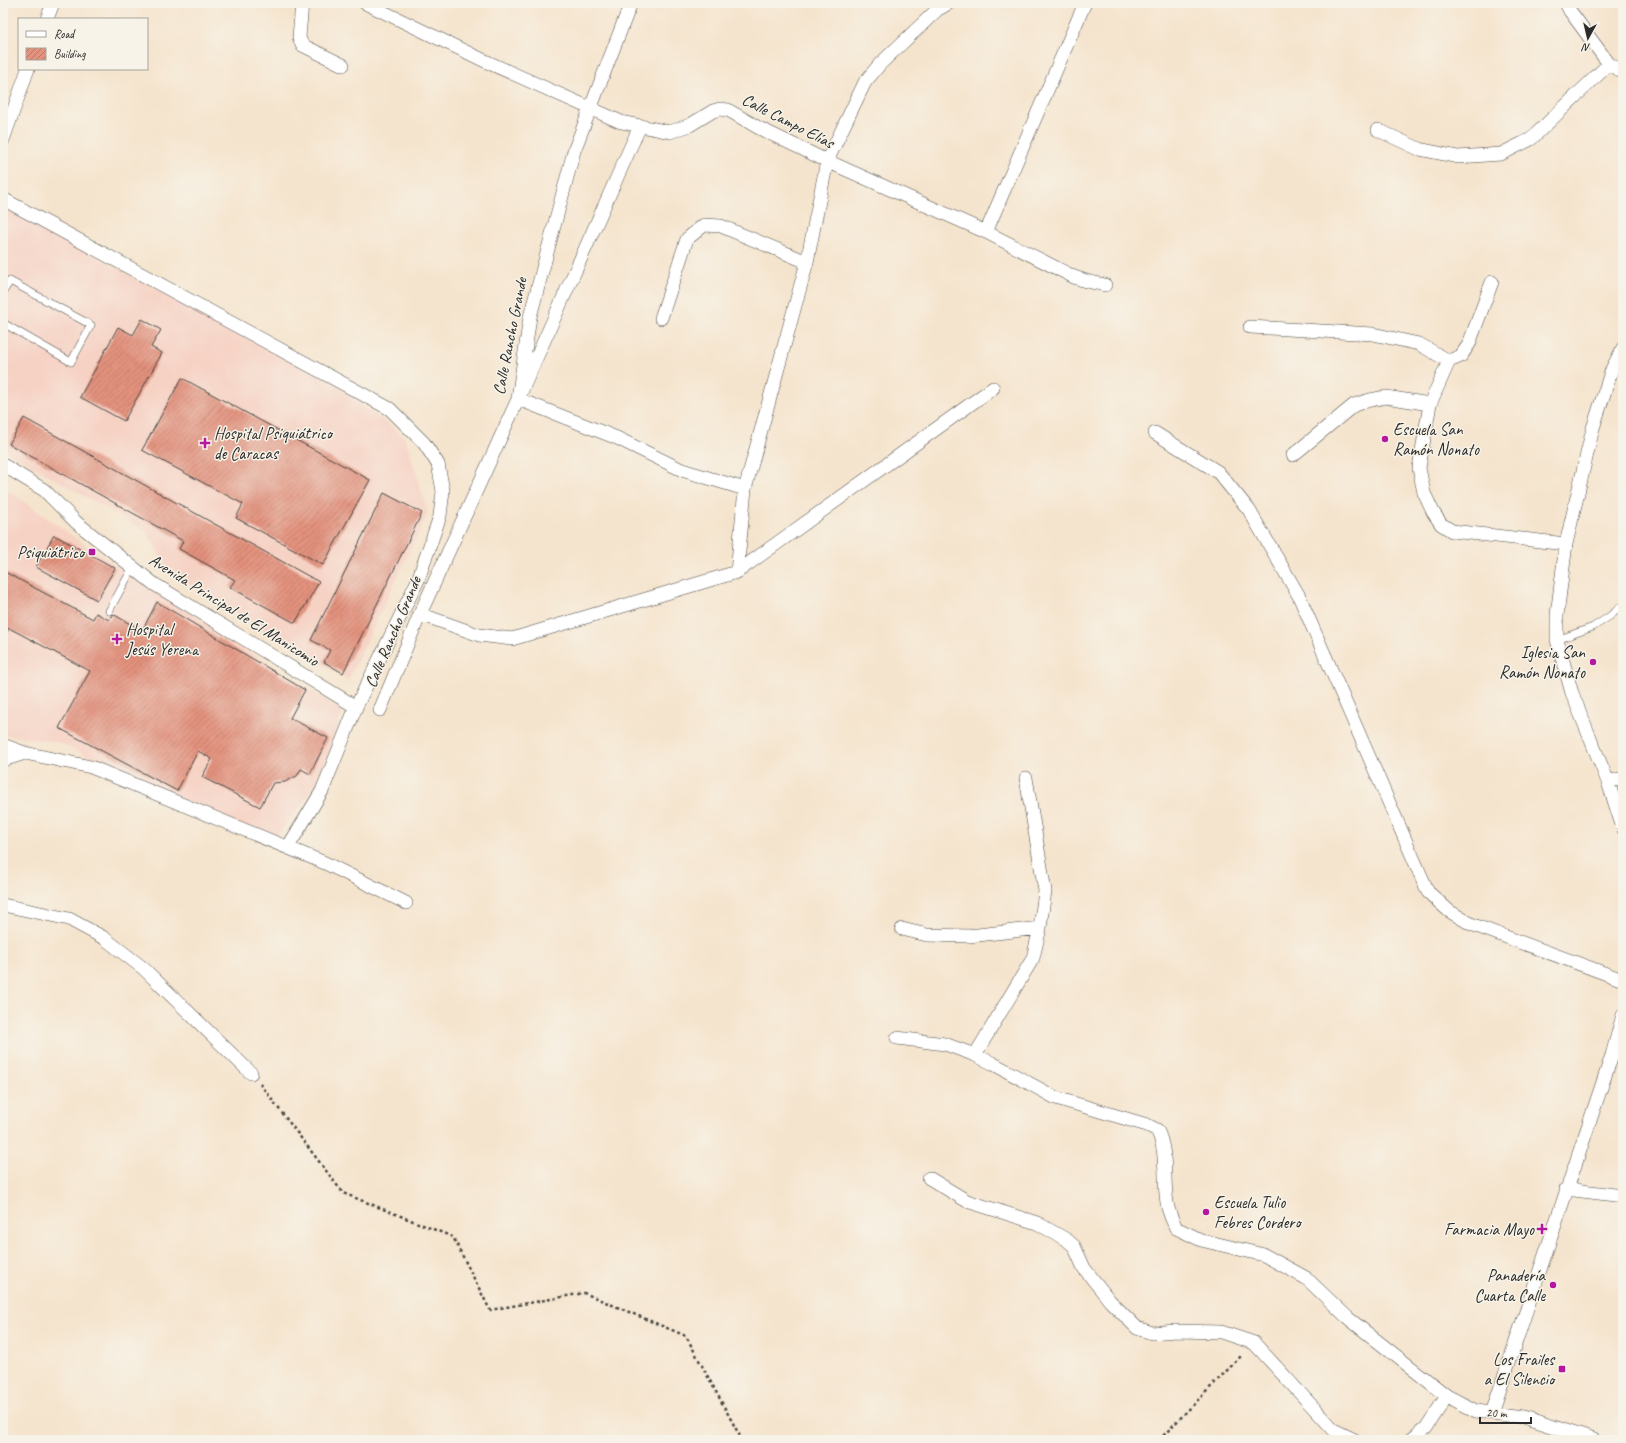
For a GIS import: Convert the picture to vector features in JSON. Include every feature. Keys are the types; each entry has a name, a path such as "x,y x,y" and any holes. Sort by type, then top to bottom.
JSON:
{"street":[{"path":"46,18 53,3"},
{"path":"302,3 299,37 302,45 342,65"},
{"name":"Calle Campo Elías","path":"365,3 485,61 621,122 670,132 690,125 713,111 720,109 728,110 760,128 827,161 986,232 1074,277 1105,285"},
{"name":"Calle Rancho Grande","path":"380,710 420,614 518,399 530,317 574,151 631,3"},
{"path":"737,572 746,489 807,262 827,161 864,82 880,64 932,15 949,3"},
{"path":"986,232 1085,3"},
{"path":"1566,3 1570,11 1609,64 1623,72"},
{"path":"1378,130 1419,149 1458,157 1501,154 1531,139 1609,64"},
{"path":"3,140 28,70"},
{"path":"640,126 518,399 617,438 682,470 746,489"},
{"path":"3,199 390,409 424,443 438,464 443,490 440,516 418,580 356,707 322,791 288,847"},
{"path":"661,318 687,239 704,225 721,226 807,262"},
{"path":"1492,282 1469,344 1461,356 1449,361 1430,404 1420,468 1424,493 1433,512 1441,524 1452,531 1566,544"},
{"path":"1250,327 1373,334 1419,344 1449,361"},
{"path":"1623,348 1618,371 1593,428 1566,544 1557,615 1556,640 1572,694 1608,782 1623,828"},
{"path":"420,614 479,635 512,639 737,572 993,388"},
{"path":"1292,455 1354,404 1386,397 1430,404"},
{"path":"1155,433 1218,472 1249,510 1299,596 1428,892 1449,911 1471,924 1623,980"},
{"name":"Avenida Principal de El Manicomio","path":"3,465 44,490 77,523 154,584 356,707"},
{"path":"3,745 25,753 91,767 288,847 325,863 406,903"},
{"path":"3,760 25,753"},
{"path":"975,1055 1033,958 1040,928 1045,891 1026,778"},
{"path":"1608,782 1623,778"},
{"path":"3,905 69,919 104,938 143,968 251,1072"},
{"path":"902,929 927,935 969,936 1040,928"},
{"path":"1492,1413 1566,1189 1617,1056 1623,1015"},
{"path":"897,1038 945,1044 975,1055 1056,1098 1147,1125 1157,1130 1160,1137 1165,1167 1168,1207 1176,1228 1201,1240 1264,1256 1306,1278 1348,1318 1447,1396 1476,1411 1523,1417 1594,1440"},
{"path":"929,1178 967,1201 1037,1223 1067,1240 1074,1246 1084,1268 1110,1301 1137,1328 1152,1333 1175,1330 1221,1332 1254,1343 1334,1430 1355,1440"},
{"path":"1566,1189 1623,1196"},
{"path":"1410,1440 1426,1428 1447,1396"}],"lane":[{"path":"3,291 10,281 91,326 72,362 3,322"},
{"path":"109,611 133,566"},
{"path":"1556,640 1593,627 1623,605"}],"path":[{"path":"251,1072 344,1193 453,1237 490,1310 584,1293 686,1336 742,1440"},
{"path":"1159,1440 1254,1343"}],"shaded area":[{"name":"Hospital Psiquiátrico de Caracas","path":"3,207 331,381 405,437 428,513 348,680 170,573 147,532 3,449 3,409 5,405 3,403"},
{"name":"Hospital Jesús Yerena","path":"3,487 117,567 343,711 318,785 271,841 57,742 3,735"}],"building":[{"path":"142,319 161,330 151,347 162,353 124,421 80,397 118,327 133,335"},
{"path":"182,378 370,480 323,565 236,518 243,504 142,450"},
{"path":"24,418 319,582 295,623 230,587 235,580 179,549 183,541 9,444"},
{"path":"384,493 422,513 343,673 324,662 330,650 311,640"},
{"path":"54,535 115,568 97,600 36,567"},
{"path":"3,571 93,619 96,613 109,620 113,614 142,631 157,602 305,690 290,718 328,738 310,774 301,769 297,776 285,782 273,783 260,807 202,777 212,759 198,751 177,791 59,728 90,671 9,628 3,640"}],"place":[{"name":"Escuela San Ramón Nonato","path":"1385,439"},
{"name":"Hospital Psiquiátrico de Caracas","path":"205,443"},
{"name":"Psiquiátrico","path":"92,552"},
{"name":"Hospital Jesús Yerena","path":"117,639"},
{"name":"Iglesia San Ramón Nonato","path":"1593,662"},
{"name":"Escuela Tulio Febres Cordero","path":"1206,1212"},
{"name":"Farmacia Mayo","path":"1542,1229"},
{"name":"Panadería Cuarta Calle","path":"1553,1285"},
{"name":"Los Frailes a El Silencio","path":"1562,1369"}]}
